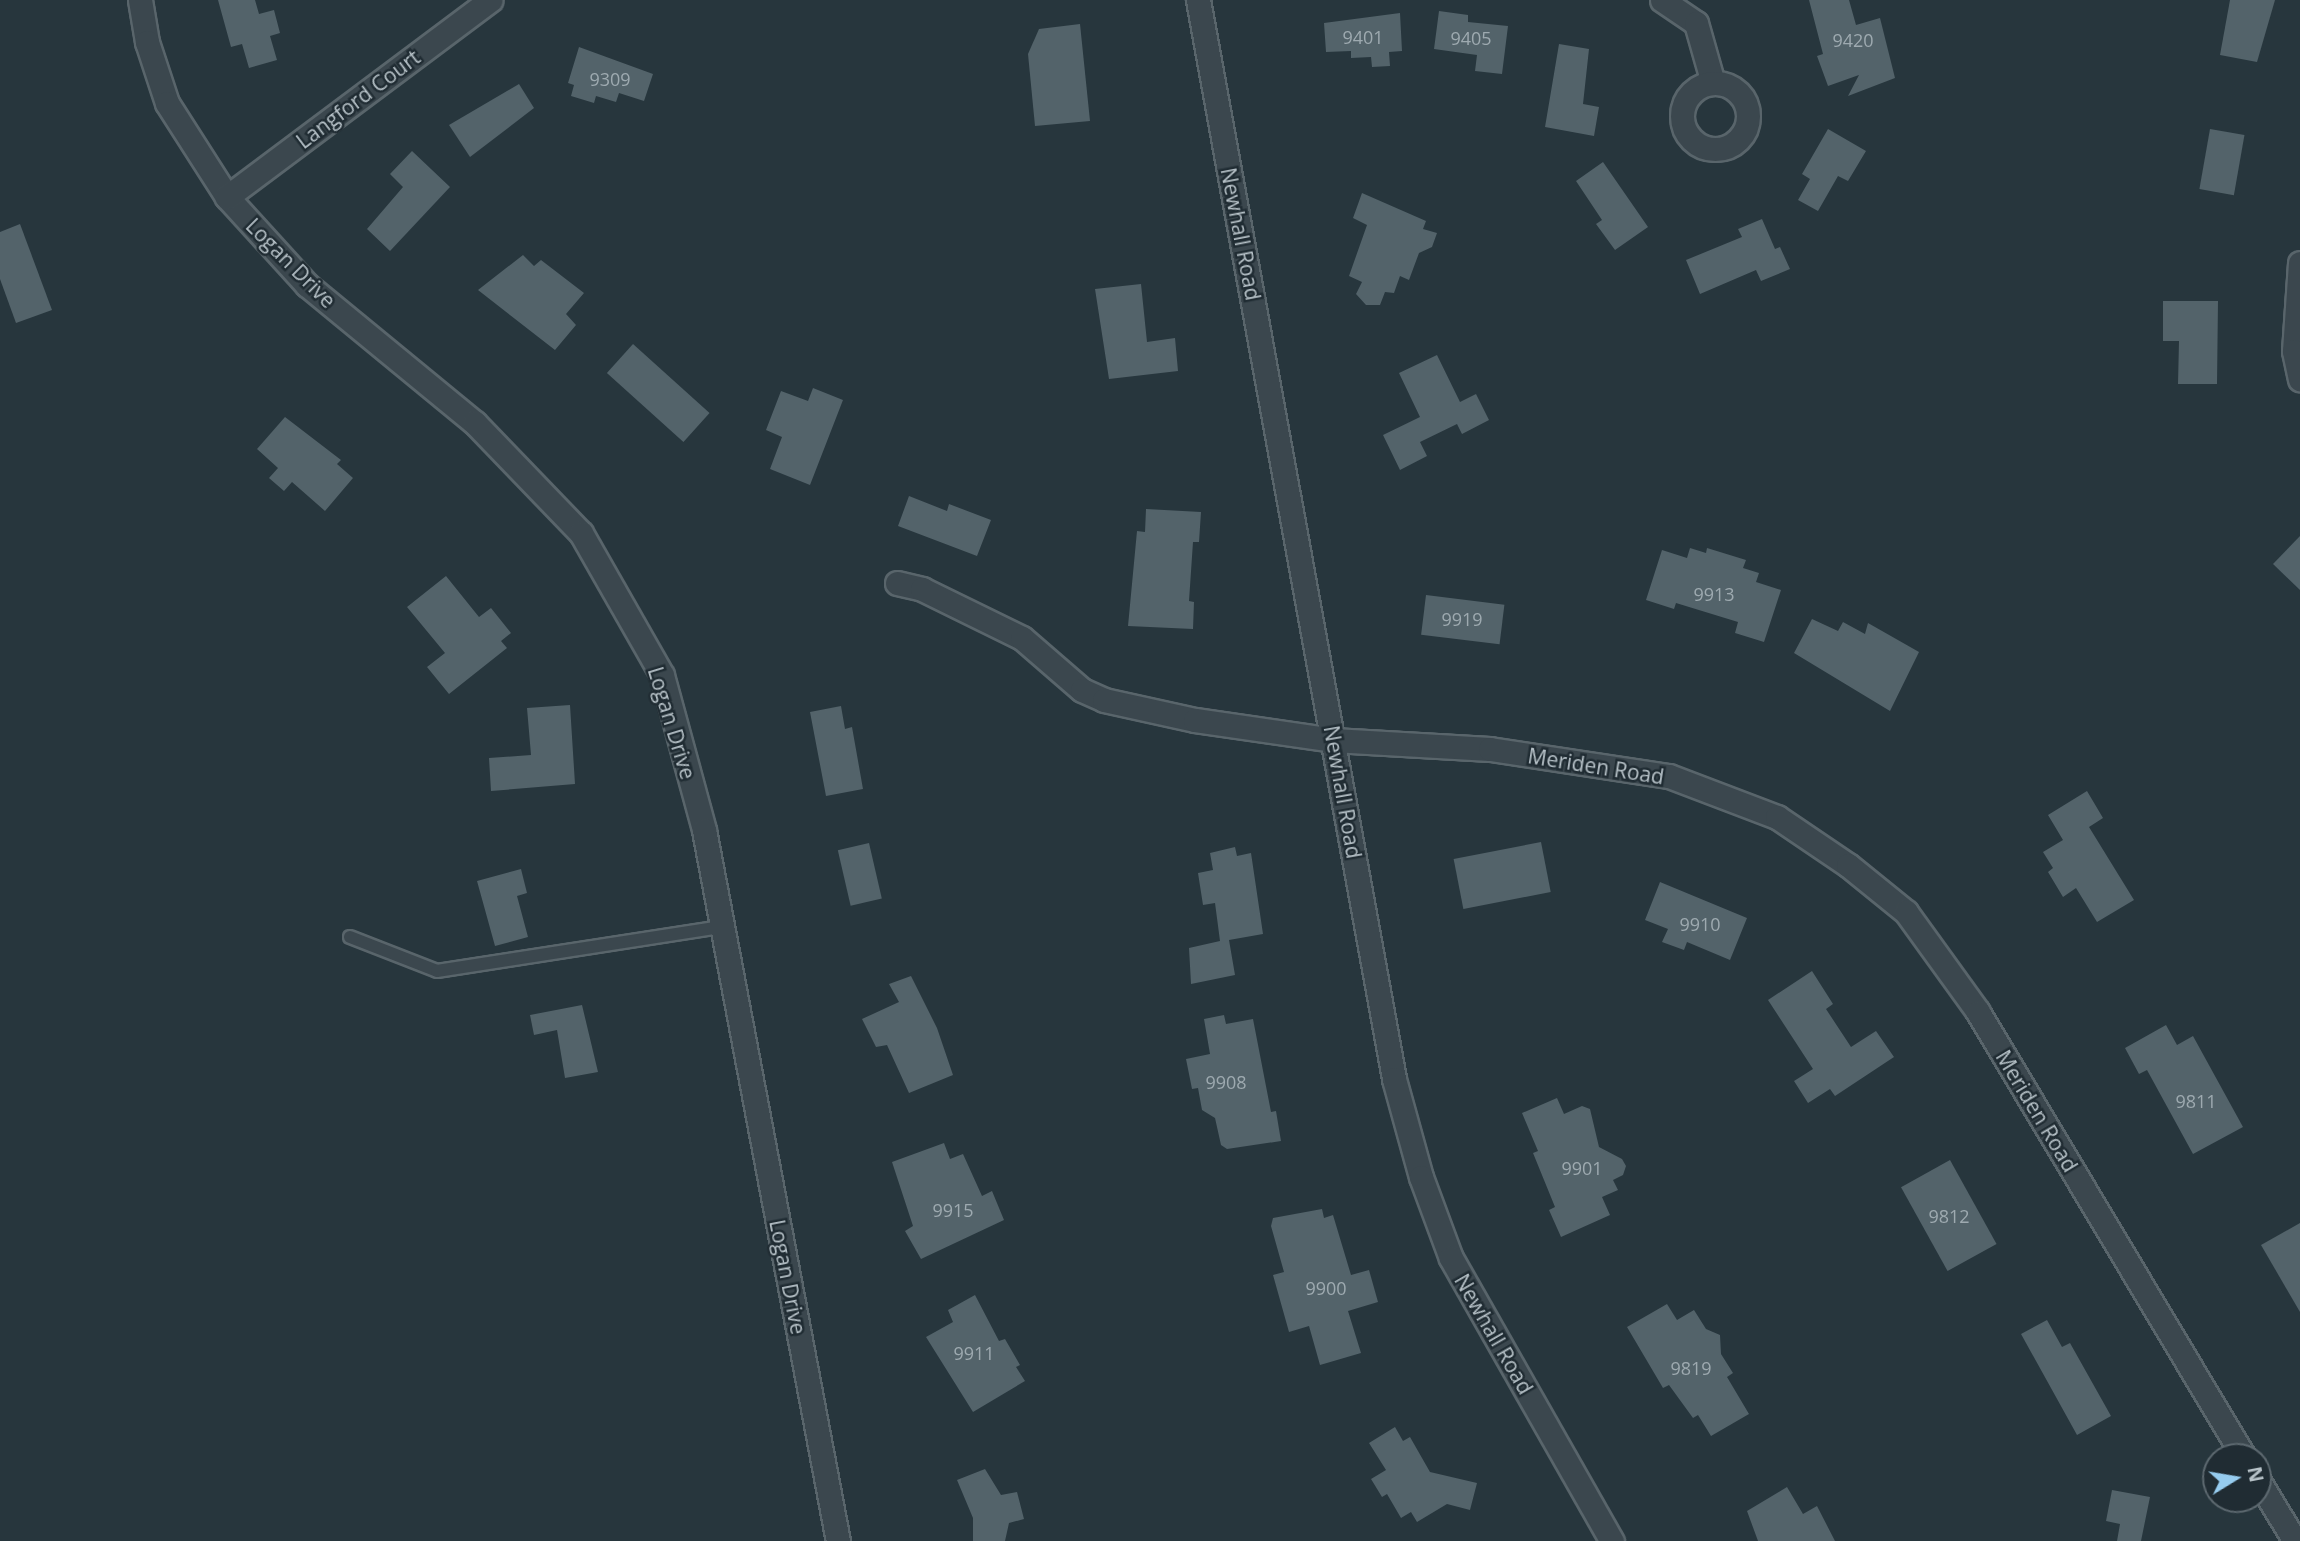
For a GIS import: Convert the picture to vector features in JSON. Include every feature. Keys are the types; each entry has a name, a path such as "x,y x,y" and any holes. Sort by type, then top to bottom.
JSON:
{"street":[{"name":"Logan Drive","path":"140,0 147,42 167,103 227,197 307,285 474,423 581,533 663,675 704,830 838,1541"},
{"name":"Langford Court","path":"227,197 490,0"},
{"name":"Newhall Road","path":"1198,0 1394,1079 1421,1177 1451,1258 1612,1541"},
{"path":"1662,0 1696,23 1713,83"},
{"path":"2300,263 2294,351 2300,379"},
{"name":"Meriden Road","path":"897,583 922,589 1022,638 1082,690 1104,701 1195,720 1333,740 1490,749 1669,776 1777,817 1848,864 1906,912 1978,1012 2237,1443"},
{"path":"2272,1503 2295,1541"}],"lane":[{"path":"350,937 437,971 722,927"}],"building":[{"path":"218,0 255,0 259,14 274,10 280,33 270,36 277,60 249,68 242,44 231,47"},
{"path":"1809,0 1849,0 1856,25 1880,18 1895,78 1848,96 1859,75 1828,86 1817,56 1823,54"},
{"path":"2230,0 2275,0 2257,62 2220,55"},
{"path":"1439,11 1468,15 1468,22 1508,26 1502,74 1475,71 1477,55 1434,49"},
{"path":"1400,13 1402,51 1389,52 1390,66 1372,67 1371,57 1351,58 1351,51 1326,52 1324,23"},
{"path":"1080,24 1090,121 1035,126 1028,54 1039,29"},
{"path":"1559,44 1589,49 1583,104 1599,107 1594,136 1545,127"},
{"path":"579,47 653,74 644,101 619,93 616,102 596,96 594,103 571,96 574,85 568,83"},
{"path":"519,84 534,108 470,157 449,125"},
{"path":"1828,129 1866,151 1848,181 1838,176 1818,211 1798,200 1810,179 1802,174"},
{"path":"2210,129 2244,135 2234,195 2199,189"},
{"path":"412,151 450,187 390,251 367,229 403,187 390,174"},
{"path":"1603,162 1648,227 1615,250 1596,224 1602,220 1576,181"},
{"path":"1362,193 1426,221 1423,229 1437,233 1432,247 1419,253 1409,280 1400,276 1394,293 1385,292 1380,305 1366,305 1356,294 1362,282 1349,276 1367,225 1353,218"},
{"path":"1762,219 1775,249 1780,247 1790,269 1761,281 1756,270 1700,294 1686,260 1742,237 1738,229"},
{"path":"20,224 52,310 16,323 0,279 0,232"},
{"path":"523,255 534,266 541,260 584,293 566,314 576,325 555,350 478,290"},
{"path":"1141,284 1147,342 1175,338 1178,371 1109,379 1095,289"},
{"path":"2163,301 2218,301 2217,384 2178,384 2179,341 2163,341"},
{"path":"633,344 710,413 683,442 607,373"},
{"path":"1437,355 1460,402 1476,394 1489,420 1462,434 1457,424 1420,442 1427,456 1400,470 1383,435 1420,417 1399,373"},
{"path":"813,388 843,400 810,485 770,469 782,437 766,430 781,391 808,401"},
{"path":"285,417 341,460 337,464 353,478 325,511 292,482 284,491 269,478 278,468 257,449"},
{"path":"909,496 947,511 949,504 991,520 977,556 898,526"},
{"path":"1146,509 1201,512 1199,542 1193,542 1189,601 1194,602 1193,629 1128,626 1137,531 1145,532"},
{"path":"2300,536 2300,590 2273,564"},
{"path":"1690,548 1706,553 1707,548 1746,560 1743,568 1759,573 1756,582 1781,590 1764,642 1735,633 1738,622 1676,603 1674,609 1646,600 1662,550 1687,558"},
{"path":"446,576 479,617 491,608 511,633 501,641 507,648 449,694 427,667 445,653 407,607"},
{"path":"1426,595 1504,605 1500,644 1421,635"},
{"path":"1812,619 1838,631 1843,622 1865,634 1868,623 1919,652 1890,711 1794,653"},
{"path":"570,705 575,784 491,791 489,758 531,755 527,708"},
{"path":"841,706 845,729 852,727 863,789 826,796 810,712"},
{"path":"2087,791 2103,818 2089,827 2134,900 2097,922 2076,888 2063,897 2048,872 2053,868 2043,852 2063,840 2048,815"},
{"path":"1541,842 1551,892 1463,909 1454,859"},
{"path":"869,843 882,899 851,906 838,850"},
{"path":"1235,847 1237,856 1251,853 1263,934 1229,940 1235,975 1191,984 1189,948 1220,941 1215,903 1203,905 1198,873 1213,870 1210,853"},
{"path":"521,869 527,893 517,896 528,937 495,946 477,881"},
{"path":"1660,882 1747,918 1730,960 1687,942 1684,950 1662,942 1668,929 1645,920"},
{"path":"1812,971 1833,1004 1826,1009 1851,1047 1876,1031 1894,1057 1835,1096 1830,1089 1808,1103 1794,1081 1813,1069 1768,1000"},
{"path":"911,976 937,1028 953,1075 909,1093 887,1045 876,1047 862,1019 899,1002 889,984"},
{"path":"582,1005 598,1072 565,1078 557,1030 534,1035 530,1015"},
{"path":"1224,1015 1226,1024 1253,1019 1271,1112 1276,1111 1281,1141 1227,1149 1221,1145 1215,1118 1202,1110 1198,1088 1192,1089 1186,1059 1210,1054 1204,1019"},
{"path":"2166,1025 2177,1045 2193,1036 2243,1127 2193,1154 2147,1070 2139,1074 2125,1048"},
{"path":"1557,1098 1564,1114 1582,1106 1590,1109 1599,1147 1622,1159 1626,1166 1623,1175 1613,1180 1618,1190 1602,1197 1610,1215 1561,1237 1549,1210 1555,1207 1533,1153 1538,1151 1522,1113"},
{"path":"944,1143 950,1159 963,1154 982,1196 992,1191 1004,1220 921,1259 905,1231 913,1226 892,1162"},
{"path":"1950,1160 1997,1244 1948,1271 1901,1187"},
{"path":"1322,1209 1324,1218 1333,1215 1351,1275 1369,1270 1378,1302 1348,1311 1361,1353 1320,1365 1309,1326 1289,1332 1273,1275 1284,1272 1271,1226 1273,1218"},
{"path":"2300,1223 2300,1312 2261,1245"},
{"path":"975,1295 999,1341 1005,1339 1020,1365 1016,1367 1025,1381 973,1412 926,1337 953,1322 948,1310"},
{"path":"1667,1304 1677,1320 1694,1310 1706,1329 1720,1335 1721,1354 1733,1373 1727,1377 1749,1414 1711,1436 1698,1415 1693,1418 1669,1385 1663,1388 1627,1327"},
{"path":"2047,1320 2062,1347 2070,1343 2111,1416 2077,1435 2021,1334"},
{"path":"1395,1427 1403,1441 1410,1437 1430,1472 1477,1483 1470,1510 1447,1504 1417,1522 1411,1512 1401,1518 1387,1494 1382,1497 1371,1479 1386,1470 1369,1443"},
{"path":"985,1469 1001,1495 1017,1492 1024,1519 1009,1523 1005,1541 973,1541 973,1518 957,1480"},
{"path":"1787,1487 1803,1514 1817,1506 1835,1541 1758,1541 1747,1511"},
{"path":"2112,1490 2150,1497 2141,1541 2117,1541 2120,1524 2106,1521"}]}
